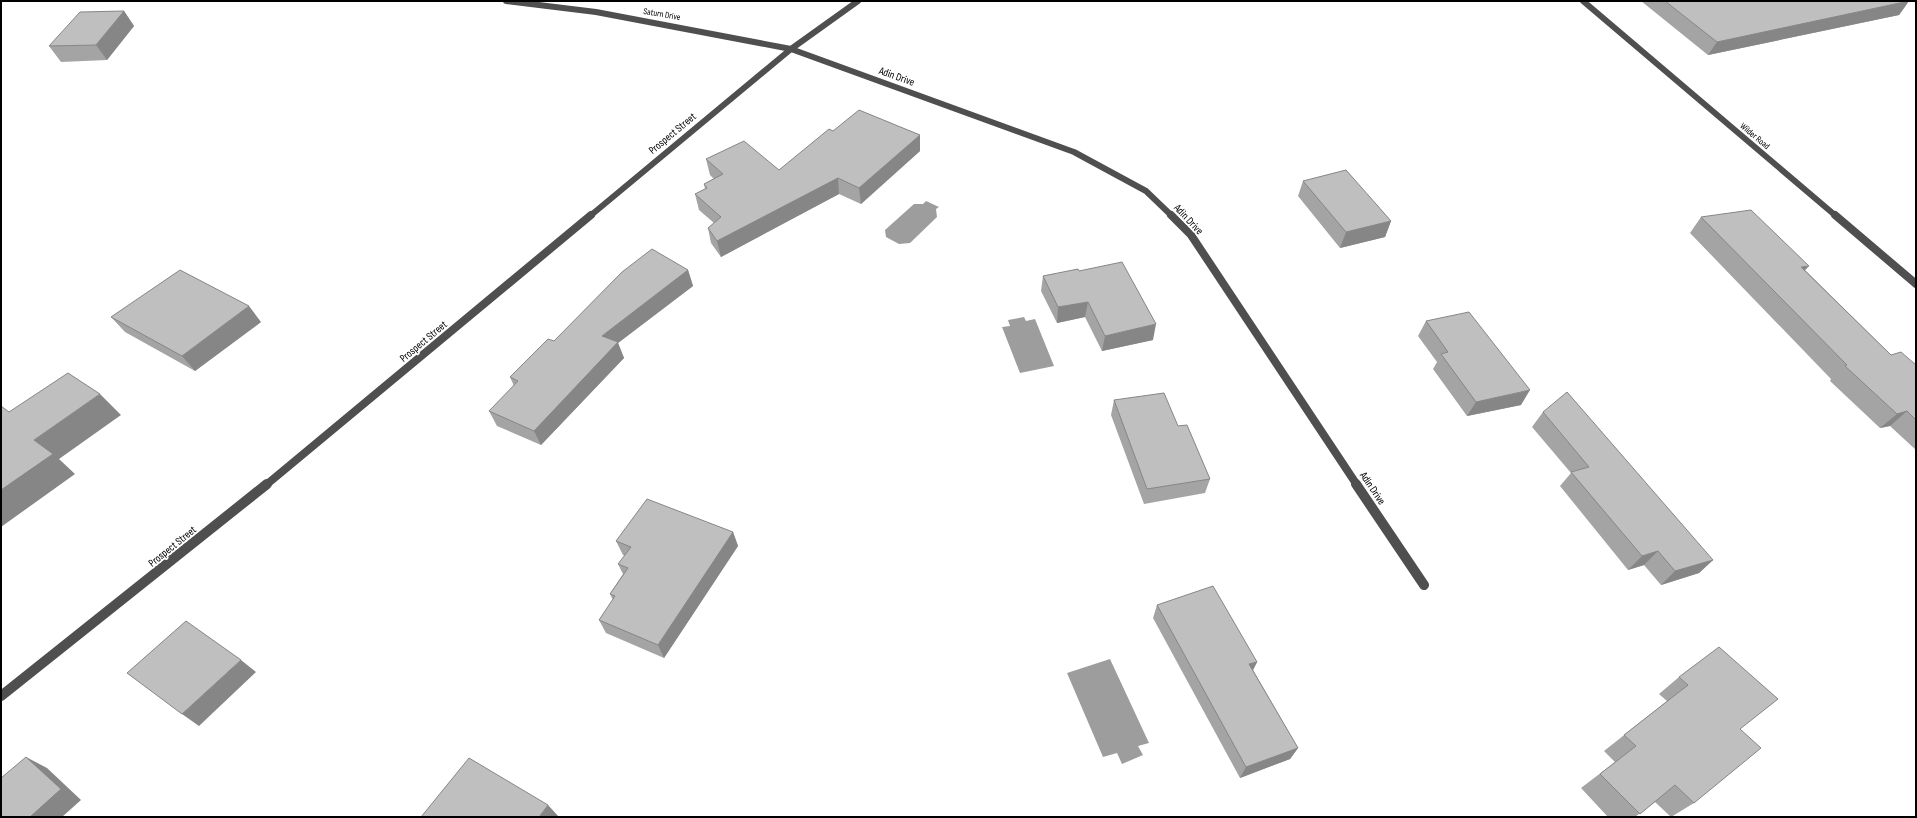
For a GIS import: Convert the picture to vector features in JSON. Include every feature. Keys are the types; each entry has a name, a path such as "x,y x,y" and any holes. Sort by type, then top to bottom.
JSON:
{"street":[{"name":"Saturn Drive","path":"506,1 596,12 702,30 791,49"},
{"name":"Prospect Street","path":"1,696 298,459 791,49 858,1"},
{"name":"Wilder Road","path":"1583,1 1916,284"},
{"name":"Adin Drive","path":"791,49 1074,152 1146,191 1191,235 1424,585"}],"shaded area":[{"path":"926,201 939,207 936,209 937,217 910,243 899,244 886,237 885,230 914,204 923,204"},
{"path":"1024,317 1026,321 1035,319 1054,366 1020,373 1002,327 1010,326 1008,320"},
{"path":"1110,659 1149,743 1138,746 1143,755 1122,764 1117,753 1103,757 1067,673"}],"building":[{"path":"1665,1 1909,1 1717,42"},
{"path":"124,11 96,45 49,46 80,12"},
{"path":"859,110 920,135 859,188 838,178 717,241 708,228 721,217 695,194 707,188 704,184 723,174 706,159 744,141 779,170 829,129 833,131"},
{"path":"1346,170 1391,221 1346,232 1303,181"},
{"path":"1751,210 1809,266 1801,267 1891,355 1901,352 1916,365 1916,420 1907,411 1897,414 1845,366 1847,365 1701,217"},
{"path":"652,249 688,270 602,336 618,342 534,431 489,411 518,381 510,377 548,339 554,341 622,272"},
{"path":"1122,262 1156,324 1105,336 1088,302 1058,307 1043,276 1078,269 1079,271"},
{"path":"180,270 249,306 182,356 111,317"},
{"path":"1469,312 1530,390 1476,402 1441,354 1448,352 1426,321"},
{"path":"68,373 100,394 34,440 53,454 1,490 1,406 9,412"},
{"path":"1567,392 1713,560 1675,571 1658,551 1642,556 1571,472 1589,467 1543,412"},
{"path":"1164,393 1178,426 1187,425 1210,479 1147,489 1114,400"},
{"path":"647,499 733,532 658,645 599,620 615,596 610,594 628,568 618,564 631,547 616,541"},
{"path":"1213,586 1257,662 1249,664 1298,748 1246,767 1157,605"},
{"path":"186,621 241,660 182,714 127,673"},
{"path":"1719,647 1778,699 1740,729 1761,748 1694,803 1675,785 1640,814 1600,774 1636,746 1624,735 1688,685 1679,677"},
{"path":"26,757 61,789 30,817 1,817 1,778"},
{"path":"469,758 548,805 539,817 421,817"}]}
